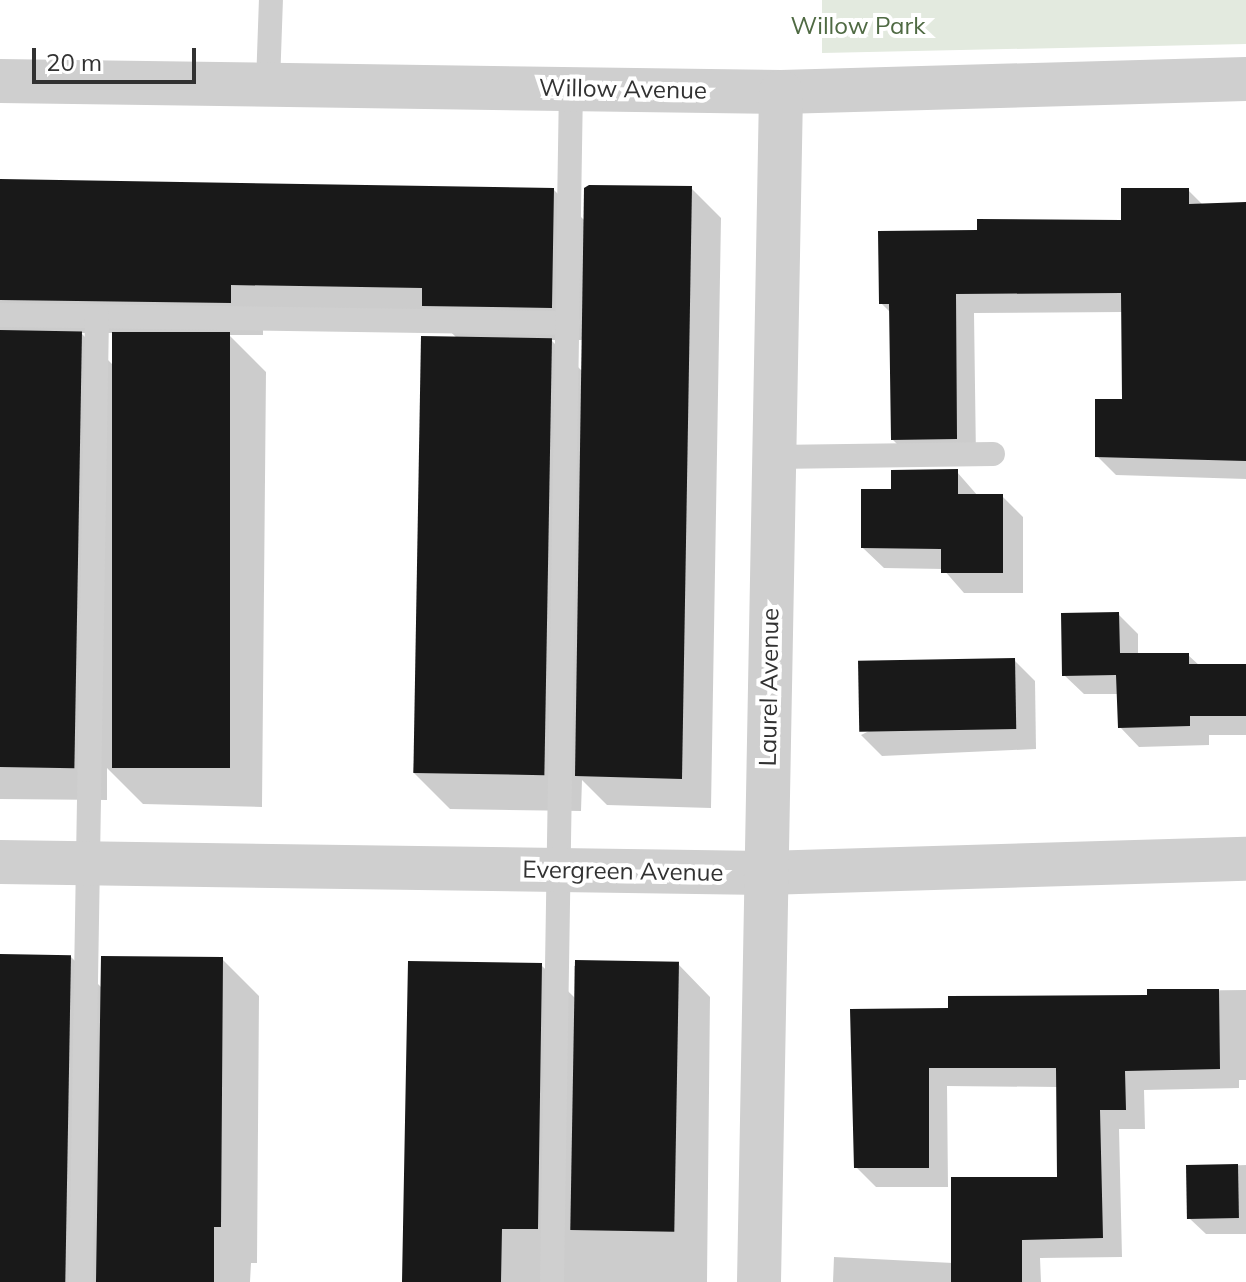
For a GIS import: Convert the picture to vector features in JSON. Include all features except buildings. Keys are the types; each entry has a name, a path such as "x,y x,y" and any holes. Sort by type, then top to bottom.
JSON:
{"street":[{"name":"Willow Avenue","path":"0,81 781,92 1246,79"},
{"name":"Laurel Avenue","path":"759,1282 781,92"},
{"name":"Evergreen Avenue","path":"0,862 765,873 1246,859"}],"lane":[{"path":"268,84 271,0"},
{"path":"552,1282 571,88"},
{"path":"0,315 568,323"},
{"path":"81,1282 97,316"},
{"path":"774,457 993,454"}],"green space":[{"name":"Willow Park","path":"822,0 1246,0 1246,44 822,53"}]}
